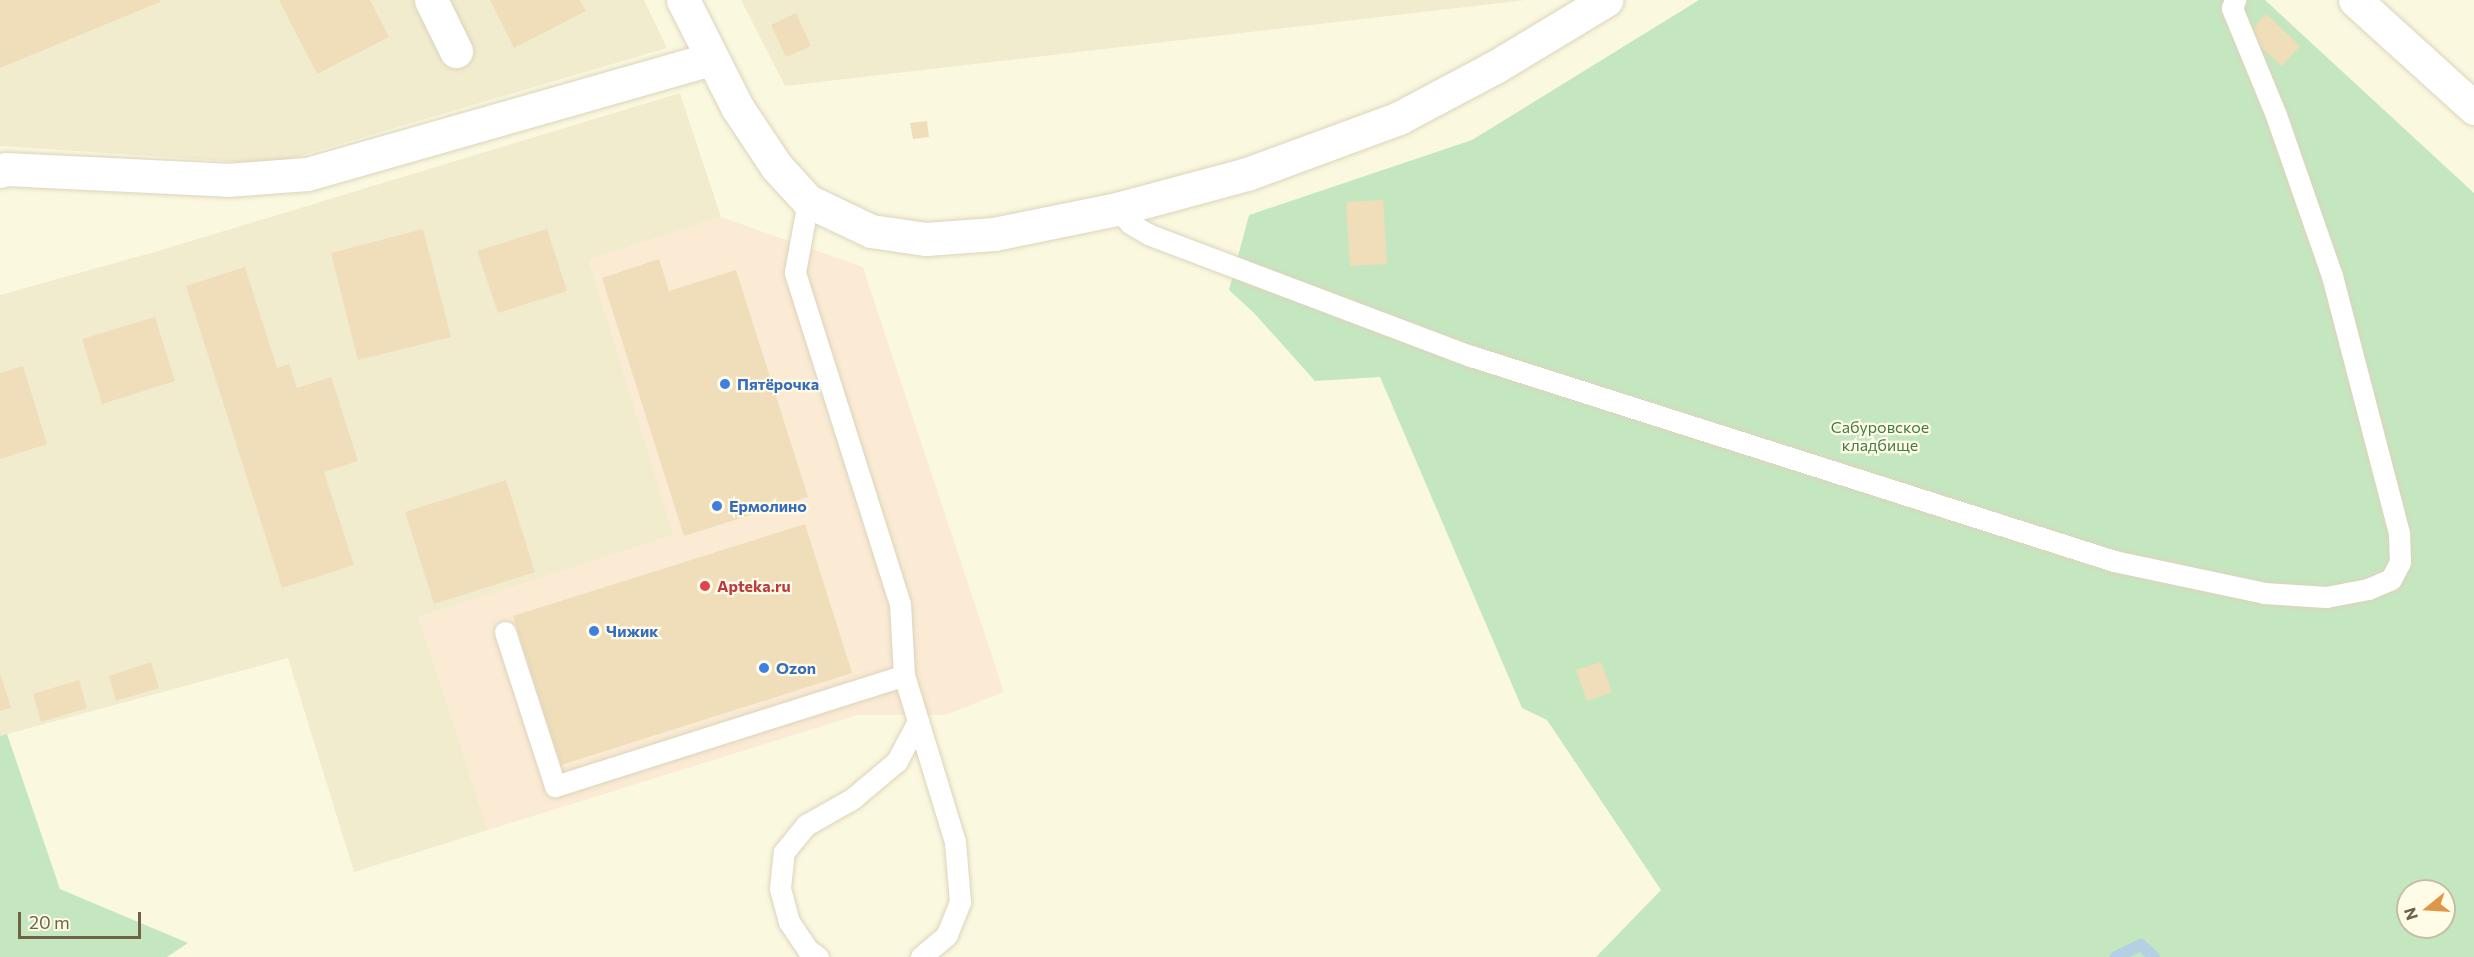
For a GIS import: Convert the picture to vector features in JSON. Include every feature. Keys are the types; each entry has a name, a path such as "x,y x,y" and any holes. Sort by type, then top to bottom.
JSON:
{"street":[{"path":"431,0 456,51"},
{"path":"683,0 737,107 776,166 808,201 871,231 926,239 994,234 1117,209 1247,174 1399,118 1495,67 1606,0"},
{"path":"2355,0 2474,108"},
{"path":"0,171 6,169 227,180 307,174 712,59"}],"lane":[{"path":"1117,209 1131,224 1150,235 1471,356 2114,561 2264,593 2326,597 2368,589 2391,579 2400,562 2399,533 2332,276 2276,115 2232,8 2235,0"},
{"path":"808,201 795,272 900,604 904,675 955,842 960,902 946,935 921,957"},
{"path":"505,632 555,786 904,675"},
{"path":"818,957 808,950 789,922 780,888 784,852 806,825 852,799 897,761 918,723"}],"shaded area":[{"path":"0,0 644,0 667,48 272,164 0,146"},
{"path":"741,0 1527,0 785,86"},
{"path":"680,93 721,217 589,260 674,535 419,617 488,830 354,872 288,658 0,736 0,295 158,251"},
{"path":"721,217 863,267 1004,692 945,715 858,715 488,830 419,617 673,535 589,260"}],"green space":[{"name":"Сабуровское кладбище","path":"1699,0 2265,0 2474,193 2474,957 1596,957 1661,890 1547,720 1522,708 1380,377 1315,381 1254,313 1229,290 1249,215 1472,140"},
{"path":"7,734 60,889 188,943 167,957 0,957 0,736"}],"building":[{"path":"0,0 160,0 160,2 0,68"},
{"path":"279,0 370,0 389,37 317,74"},
{"path":"490,0 580,0 586,11 514,48"},
{"path":"796,13 811,46 786,57 771,25"},
{"path":"2266,14 2300,46 2282,66 2247,35"},
{"path":"927,121 929,137 913,139 910,123"},
{"path":"1383,200 1387,264 1350,266 1346,202"},
{"path":"423,229 451,337 358,360 331,253"},
{"path":"547,229 567,291 498,313 477,251"},
{"path":"659,259 669,291 736,270 808,497 684,536 602,278"},
{"path":"245,267 277,368 289,364 297,388 331,377 358,461 324,472 354,565 282,588 186,286"},
{"path":"155,317 175,381 102,404 82,339"},
{"path":"23,366 47,444 0,459 0,373"},
{"path":"506,480 535,572 434,604 405,512"},
{"path":"805,524 852,673 561,765 513,616"},
{"path":"151,662 159,688 116,701 109,676"},
{"path":"1601,662 1612,692 1587,701 1576,670"},
{"path":"0,673 11,708 0,711"},
{"path":"79,680 87,708 41,722 33,694"}],"waterway":[{"path":"2116,957 2141,945 2154,957"}],"place":[{"name":"Пятёрочка","path":"725,384"},
{"name":"Ермолино","path":"717,506"},
{"name":"Apteka.ru","path":"705,586"},
{"name":"Чижик","path":"594,631"},
{"name":"Ozon","path":"764,668"}]}
